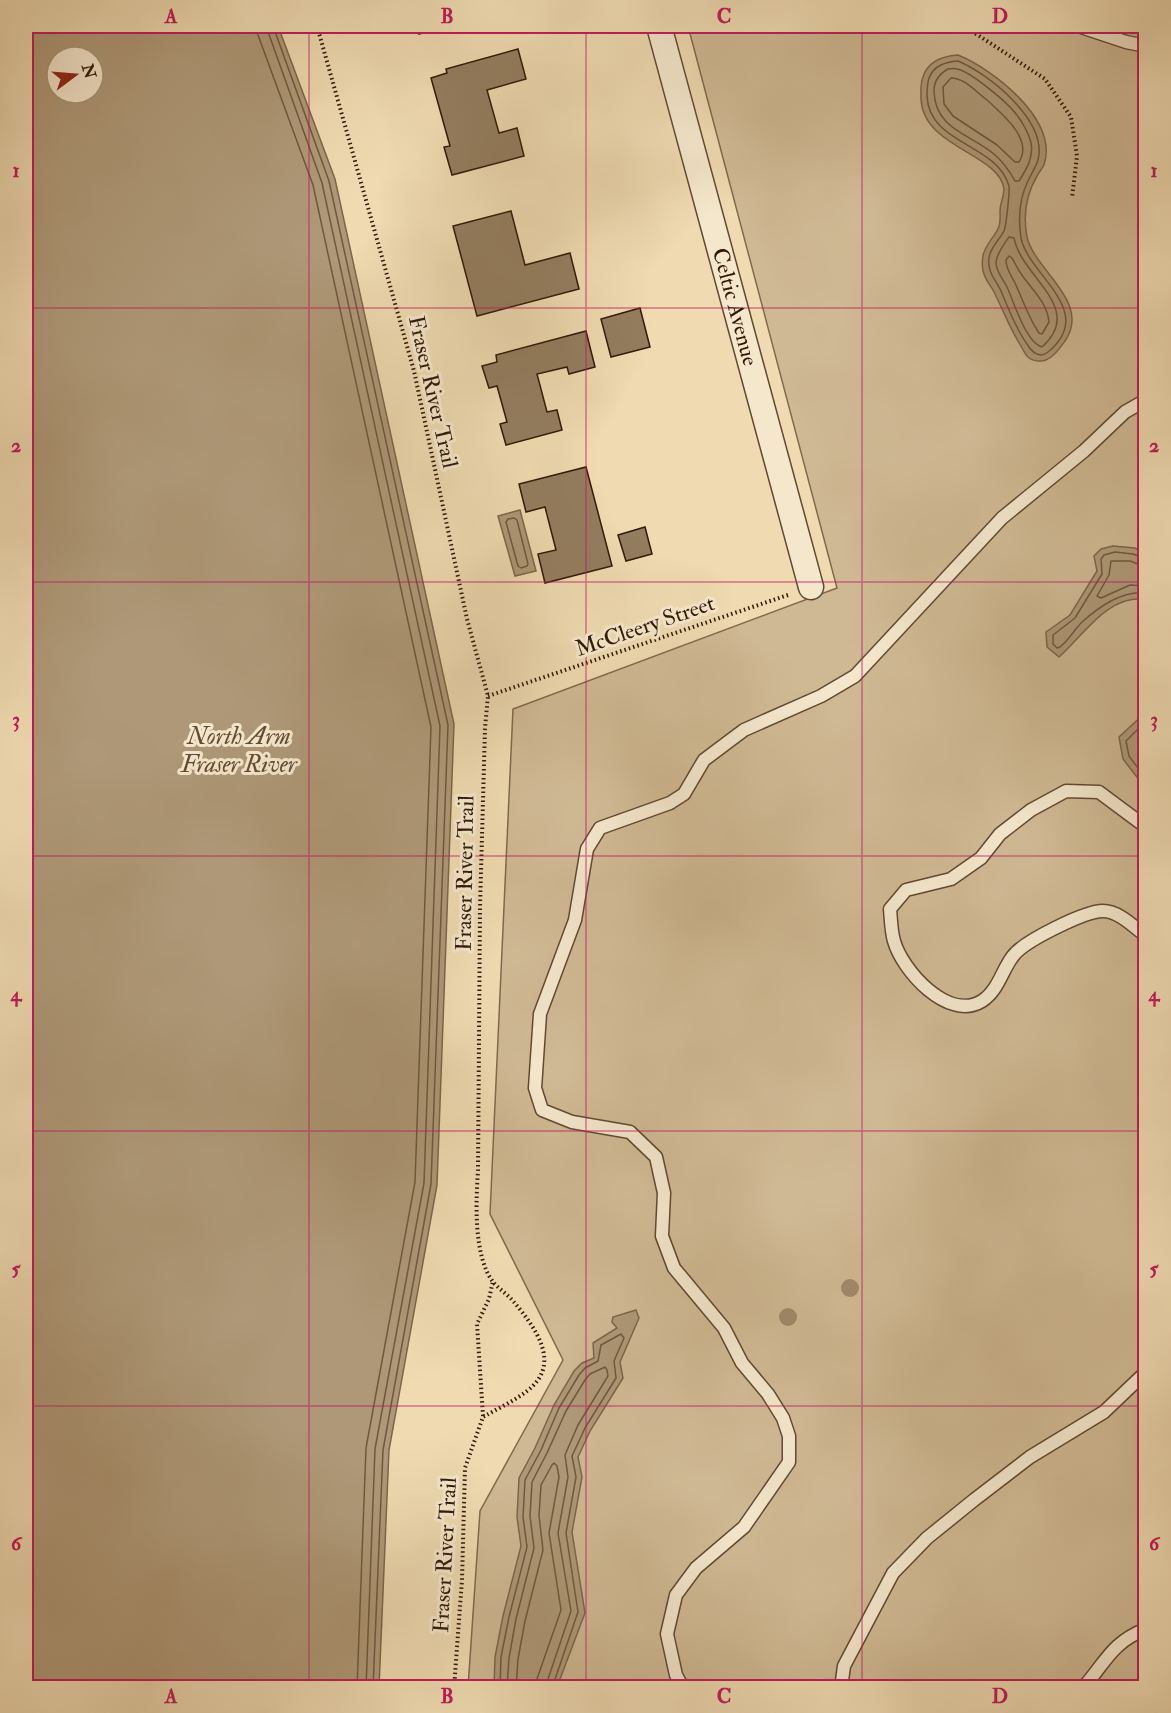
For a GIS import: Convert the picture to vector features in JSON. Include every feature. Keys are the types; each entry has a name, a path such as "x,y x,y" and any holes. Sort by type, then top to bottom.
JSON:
{"street":[{"name":"Celtic Avenue","path":"659,26 811,587"}],"lane":[{"path":"1078,26 1126,42 1146,46"},
{"path":"683,1688 676,1675 666,1634 676,1595 696,1568 744,1527 789,1462 789,1436 783,1418 768,1394 742,1363 724,1328 674,1268 662,1236 664,1193 656,1157 630,1132 572,1122 542,1110 535,1088 540,1014 575,920 587,849 600,828 670,803 684,794 704,760 744,730 821,696 855,676 1002,518 1084,452 1125,412 1146,400"},
{"path":"1146,827 1099,792 1066,791 1031,810 1000,834 981,858 951,879 906,890 890,909 894,941 913,977 940,999 963,1006 981,1001 993,990 1014,954 1027,943 1085,915 1103,911 1121,916 1146,936"},
{"path":"842,1688 844,1666 893,1573 927,1539 974,1500 1030,1457 1104,1412 1146,1372"},
{"path":"1083,1688 1095,1675 1105,1658 1129,1635 1146,1629"}],"path":[{"name":"Fraser River Trail","path":"317,26 414,371 467,619 488,696 481,872 478,1170 475,1213 481,1254 492,1281 512,1299 537,1332 545,1354 544,1371 536,1383 526,1392 483,1417 465,1468 462,1580 454,1688"},
{"path":"964,26 1045,79 1071,117 1077,156 1072,198"},
{"name":"McCleery Street","path":"488,696 811,587"},
{"path":"483,1417 477,1323 489,1299 492,1281"}],"shaded area":[{"path":"688,26 1145,26 1145,1687 468,1688 480,1511 563,1360 490,1214 513,709 837,588"}],"water":[{"name":"North Arm Fraser River","path":"26,26 278,26 335,179 454,724 437,1185 389,1450 379,1687 26,1687"},
{"path":"958,55 1005,84 1033,114 1042,131 1046,148 1044,165 1033,183 1028,198 1025,221 1027,237 1040,262 1067,300 1071,313 1071,327 1065,341 1054,355 1044,361 1033,360 1026,354 983,272 984,253 1000,222 1004,189 999,177 989,167 947,140 934,129 925,115 921,91 925,72 937,60"},
{"path":"520,510 536,571 515,576 498,516"},
{"path":"1113,546 1135,548 1145,554 1145,599 1131,599 1108,610 1097,618 1059,657 1047,647 1046,632 1070,615 1097,571 1094,556 1101,549"},
{"path":"1145,713 1145,798 1140,781 1123,759 1119,737"},
{"path":"636,1310 639,1318 620,1362 623,1378 590,1431 578,1457 582,1477 572,1532 585,1613 557,1687 494,1687 495,1657 521,1546 517,1517 519,1478 554,1405 574,1371 582,1363 594,1358 593,1343 617,1328 612,1322 613,1317"}],"building":[{"path":"417,26 448,26 419,34"},
{"path":"518,49 526,79 487,90 499,133 517,128 524,156 452,175 444,147 450,146 431,78 447,73 446,69"},
{"path":"511,211 525,265 570,253 579,289 477,316 453,226"},
{"path":"640,308 650,347 611,357 601,319"},
{"path":"586,331 595,367 569,374 567,367 537,374 547,412 557,410 562,430 506,445 500,424 507,422 497,386 489,388 482,366 497,362 496,355"},
{"path":"586,467 612,566 545,583 538,554 556,550 545,507 526,512 519,484"},
{"path":"645,527 652,554 626,561 618,535"}]}
